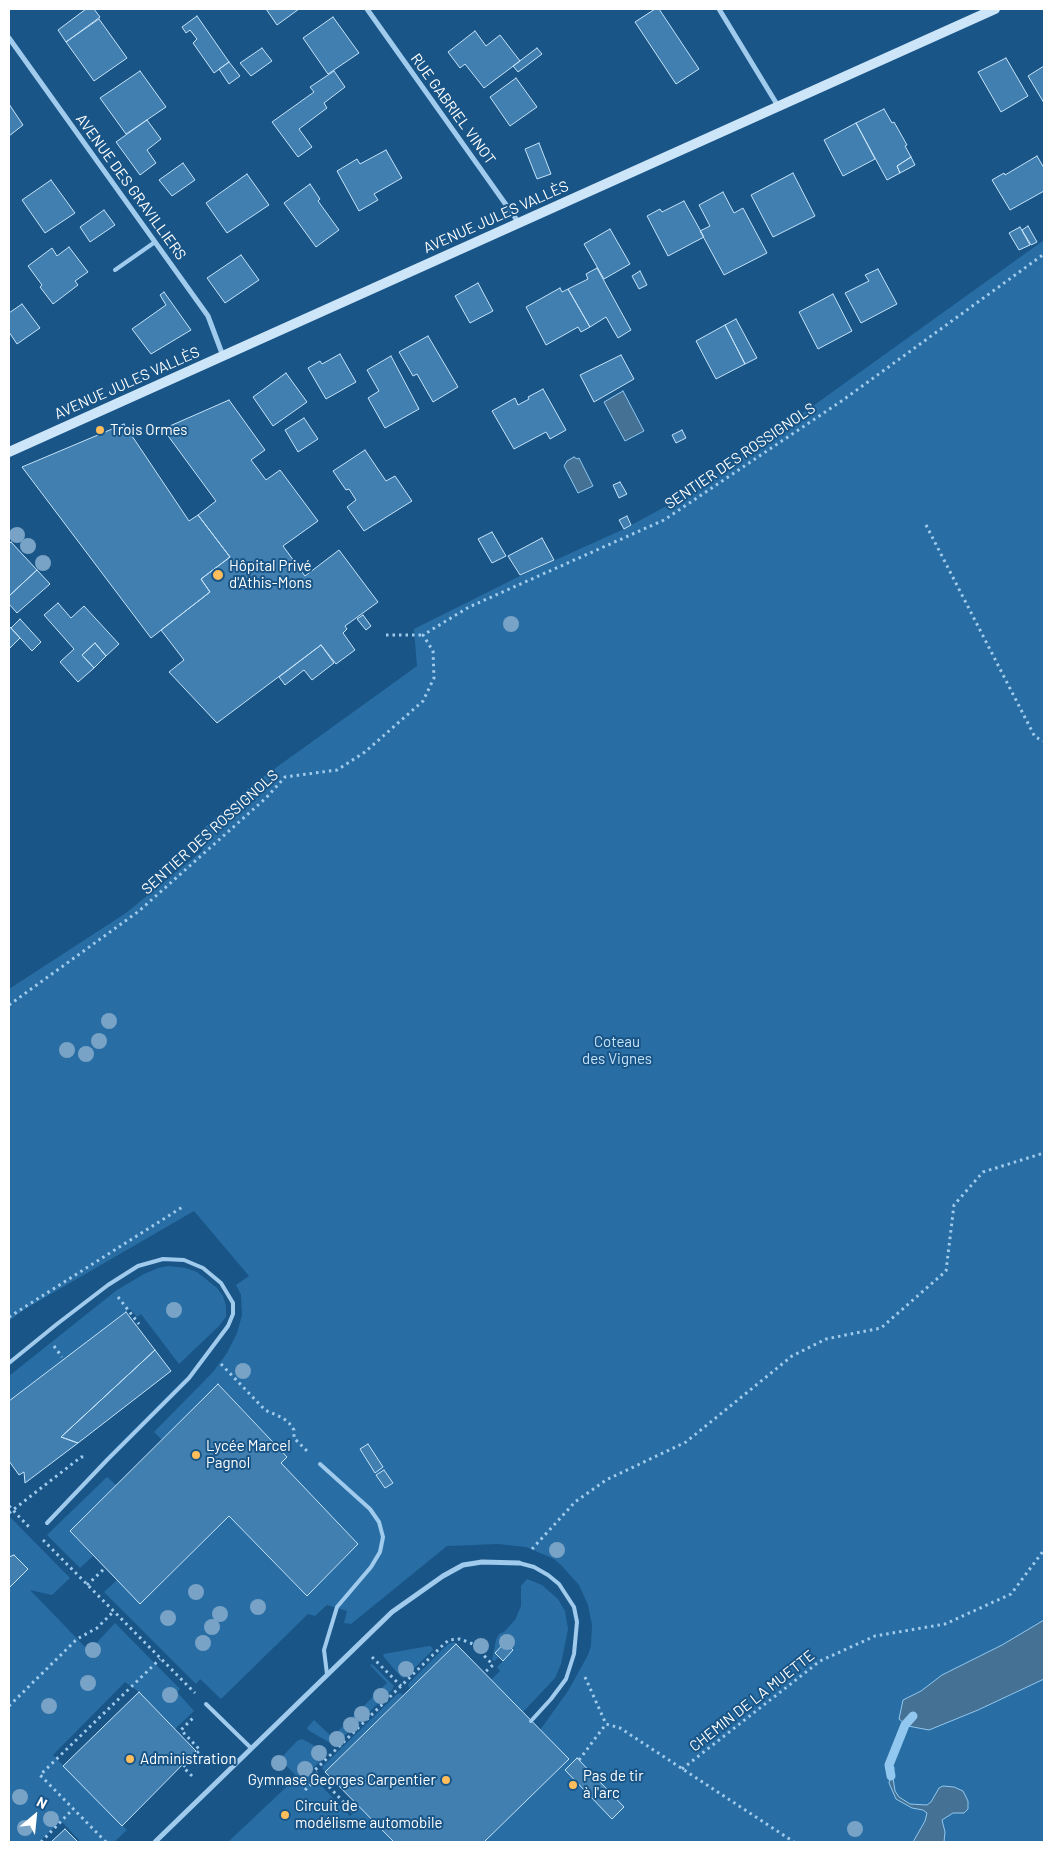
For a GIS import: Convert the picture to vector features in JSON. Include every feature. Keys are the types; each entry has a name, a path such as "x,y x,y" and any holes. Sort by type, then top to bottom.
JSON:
{"main road":[{"name":"AVENUE JULES VALLÈS","path":"9,452 995,9"}],"street":[{"name":"RUE GABRIEL VINOT","path":"367,9 519,223"},
{"path":"719,9 779,106"},
{"name":"AVENUE DES GRAVILLIERS","path":"9,38 208,316 223,357"},
{"path":"155,1842 392,1612 463,1565 482,1562 519,1563"}],"lane":[{"path":"116,270 155,242"},
{"path":"9,1363 108,1285 138,1266 163,1259 184,1260 204,1268 221,1283 233,1303 233,1314 228,1326 189,1378 47,1523"},
{"path":"320,1464 370,1509 379,1522 383,1537 380,1552 371,1567 337,1607 324,1650 327,1674"},
{"path":"519,1563 534,1567 548,1575 567,1595 574,1607 577,1622 574,1654 566,1679 531,1721"},
{"path":"206,1704 251,1748"}],"path":[{"name":"SENTIER DES ROSSIGNOLS","path":"9,1005 138,911 266,798 285,777 337,770 365,752 423,701 434,678 433,651 423,635 469,607 664,520 843,400 1044,254"},
{"path":"926,525 1034,737 1044,741"},
{"path":"386,635 423,635"},
{"path":"519,1563 575,1502 613,1477 686,1442 792,1356 826,1339 881,1328 946,1272 954,1205 983,1172 1044,1152"},
{"path":"9,1317 184,1206"},
{"path":"108,1285 139,1324"},
{"path":"221,1364 265,1410 283,1418 289,1423 294,1430 294,1438"},
{"path":"9,1513 81,1456 107,1460"},
{"path":"9,1506 24,1521"},
{"path":"50,1548 206,1704 182,1730 200,1750 183,1767 192,1776"},
{"name":"CHEMIN DE LA MUETTE","path":"682,1769 820,1661 875,1636 945,1624 1011,1594 1044,1550"},
{"path":"87,1585 105,1568"},
{"path":"9,1706 77,1639 97,1628 113,1612"},
{"path":"353,1812 314,1771 449,1640 460,1639 473,1644 493,1665 484,1674"},
{"path":"359,1644 401,1686"},
{"path":"574,1654 606,1724 620,1728 794,1842"},
{"path":"106,1842 40,1775 160,1659"},
{"path":"579,1760 606,1724"},
{"path":"306,1790 319,1777"},
{"path":"41,1842 73,1809"}],"green space":[{"name":"Coteau des Vignes","path":"1044,240 1044,1842 484,1842 569,1759 540,1730 568,1691 588,1655 591,1646 592,1625 588,1605 579,1585 554,1559 526,1547 498,1544 447,1546 351,1624 344,1623 347,1611 327,1605 315,1616 308,1614 221,1699 200,1679 196,1684 104,1592 117,1580 140,1604 229,1516 307,1596 358,1544 281,1463 287,1457 219,1384 162,1440 154,1432 213,1372 227,1353 237,1333 242,1315 241,1295 236,1285 249,1276 194,1211 25,1309 9,1321 9,989 126,913 203,850 193,838 252,785 417,666 414,629 520,576 624,529 696,490"},
{"path":"168,1266 186,1268 197,1272 217,1288 223,1296 226,1306 226,1317 219,1326 179,1364 141,1314 137,1317 130,1309 9,1401 9,1376 117,1290 144,1274"},
{"path":"107,1477 116,1485 70,1531 93,1556 80,1568 47,1535"},
{"path":"9,1516 70,1578 52,1595 30,1590 89,1651 115,1623 180,1689 177,1692 194,1711 175,1729 139,1692 125,1682 53,1755 127,1830 114,1842 81,1842 61,1821 39,1842 9,1842"},
{"path":"527,1579 542,1585 558,1599 565,1611 568,1629 561,1664 555,1678 523,1712 491,1680 500,1671 497,1667 503,1661 499,1656 495,1661 492,1660 496,1640 499,1634 504,1632 515,1620 521,1606 521,1586"},
{"path":"455,1642 456,1644 410,1689 408,1685 410,1682 448,1644"},
{"path":"431,1646 433,1650 404,1678 383,1656 384,1654"},
{"path":"372,1664 394,1686 392,1690 336,1744 330,1743 308,1730 307,1728 314,1720 332,1737 387,1683 370,1665"},
{"path":"400,1693 403,1695 325,1772 322,1768 323,1766"},
{"path":"302,1739 326,1752 325,1757 311,1770 314,1778 350,1816 360,1807 394,1842 228,1842 297,1777 280,1759 297,1741"}],"shaded area":[{"path":"623,391 644,431 625,441 604,402"},
{"path":"574,457 579,458 593,486 578,493 564,466 567,461"},
{"path":"1044,1620 1044,1679 978,1710 929,1730 908,1726 899,1719 903,1700 921,1691 942,1675 1002,1645"},
{"path":"887,1764 894,1767 895,1791 899,1797 910,1804 927,1805 931,1802 939,1788 943,1786 954,1787 963,1791 968,1801 968,1809 964,1813 953,1813 942,1820 945,1832 944,1842 913,1842 925,1821 927,1813 923,1810 912,1808 896,1799 889,1783 890,1778"}],"building":[{"path":"86,9 94,9 100,17 66,42 58,30"},
{"path":"266,9 299,9 277,25"},
{"path":"655,9 659,9 699,69 676,84 635,22"},
{"path":"197,16 229,62 214,73 193,43 197,39 190,30 186,33 182,27"},
{"path":"333,17 359,53 328,74 303,38"},
{"path":"99,19 127,58 94,81 66,42"},
{"path":"475,31 486,46 500,35 520,61 484,88 465,64 460,68 448,52"},
{"path":"262,48 272,61 251,76 240,63"},
{"path":"537,48 542,54 518,72 513,66"},
{"path":"1006,58 1028,96 1001,112 978,72"},
{"path":"229,62 240,76 229,84 219,69"},
{"path":"1044,66 1044,103 1028,76"},
{"path":"140,71 166,107 126,134 100,98"},
{"path":"334,71 345,87 324,103 327,108 299,129 312,147 298,157 272,122 314,92 310,87"},
{"path":"516,78 537,107 510,126 490,97"},
{"path":"9,104 23,125 9,136"},
{"path":"884,109 907,145 905,146 911,157 897,166 900,173 887,180 856,123"},
{"path":"147,120 161,139 147,150 156,163 140,175 116,142"},
{"path":"856,123 875,159 843,176 824,140"},
{"path":"539,143 551,174 537,179 525,149"},
{"path":"386,150 402,178 374,194 378,200 359,211 337,171 357,159 360,164"},
{"path":"1037,156 1044,168 1044,191 1010,210 992,180 1004,173 1005,175"},
{"path":"911,157 915,165 900,173 897,166"},
{"path":"183,163 195,180 172,196 159,180"},
{"path":"793,173 815,216 773,237 751,195"},
{"path":"247,174 269,205 227,233 206,203"},
{"path":"51,180 75,213 45,233 22,200"},
{"path":"310,184 320,199 318,201 339,230 316,247 284,203"},
{"path":"723,192 734,213 743,208 767,253 724,275 700,231 710,226 699,205"},
{"path":"684,201 704,237 668,256 647,216 660,209 662,212"},
{"path":"104,210 115,225 90,242 80,227"},
{"path":"1028,226 1037,242 1031,245 1022,230"},
{"path":"1020,227 1030,245 1019,250 1009,233"},
{"path":"610,229 630,264 604,279 584,244"},
{"path":"69,247 88,272 75,281 78,285 53,304 40,287 42,285 28,266 52,248 57,256"},
{"path":"241,255 259,280 225,303 207,278"},
{"path":"597,268 631,330 618,338 606,317 590,327 568,289 588,279 586,274"},
{"path":"878,269 897,304 861,323 845,293 869,281 865,275"},
{"path":"640,271 647,285 639,289 632,276"},
{"path":"478,283 493,311 470,323 455,296"},
{"path":"560,288 562,292 568,289 590,327 581,332 578,327 546,345 526,307"},
{"path":"164,292 191,330 151,354 132,329 166,305 160,295"},
{"path":"833,294 852,331 818,349 799,312"},
{"path":"22,304 40,328 17,344 9,332 9,313"},
{"path":"736,319 757,358 745,364 725,325"},
{"path":"725,325 745,364 716,379 696,341"},
{"path":"428,336 458,387 433,402 417,374 413,376 399,352"},
{"path":"340,354 356,382 326,399 308,368 320,361 322,364"},
{"path":"621,355 634,379 594,402 580,375"},
{"path":"391,356 419,409 385,428 368,398 379,391 367,370"},
{"path":"286,373 307,402 273,426 253,397"},
{"path":"543,389 566,430 550,439 546,432 514,449 492,411 515,398 518,405"},
{"path":"229,400 265,450 251,460 266,480 280,470 318,521 283,546 305,576 339,550 378,602 345,626 347,629 343,633 355,650 336,664 321,645 217,723 169,672 184,660 161,630 210,592 201,579 230,557 198,515 216,501 163,429"},
{"path":"304,418 318,439 298,452 285,430"},
{"path":"124,424 189,521 198,515 230,557 201,579 210,592 151,638 22,467"},
{"path":"682,430 686,438 676,443 672,435"},
{"path":"365,450 386,481 395,476 412,501 364,531 347,507 356,500 349,489 346,490 333,471"},
{"path":"620,482 627,494 619,498 613,485"},
{"path":"627,516 631,525 624,529 619,520"},
{"path":"492,532 506,556 492,563 478,539"},
{"path":"542,538 554,560 520,575 508,556"},
{"path":"11,542 37,570 9,596 9,544"},
{"path":"37,570 50,584 17,613 9,604 9,596"},
{"path":"58,603 71,618 84,606 119,644 106,656 95,643 82,655 94,668 78,682 60,662 74,649 44,615"},
{"path":"363,615 371,626 366,630 357,619"},
{"path":"20,619 41,642 32,651 11,628"},
{"path":"9,626 20,638 9,649"},
{"path":"95,643 106,656 94,668 82,655"},
{"path":"321,645 334,663 312,680 304,670 285,685 279,677"},
{"path":"126,1312 155,1350 61,1437 78,1443 25,1483 24,1472 19,1475 9,1461 9,1401"},
{"path":"155,1350 171,1371 78,1443 61,1437"},
{"path":"218,1384 287,1457 281,1463 358,1544 307,1596 229,1516 140,1604 70,1531"},
{"path":"368,1444 383,1467 375,1473 360,1449"},
{"path":"384,1470 393,1483 385,1488 376,1475"},
{"path":"14,1555 28,1569 9,1588 9,1557"},
{"path":"505,1642 513,1650 503,1661 495,1653"},
{"path":"456,1644 569,1759 484,1842 394,1842 325,1772"},
{"name":"Administration","path":"139,1692 196,1751 122,1826 63,1766"},
{"path":"577,1758 624,1807 612,1819 565,1770"},
{"path":"65,1829 78,1842 51,1842"}],"waterway":[{"path":"891,1776 889,1765 905,1725 913,1716"}],"place":[{"name":"Trois Ormes","path":"100,430"},
{"name":"Hôpital Privé d'Athis-Mons","path":"218,575"},
{"name":"Lycée Marcel Pagnol","path":"196,1455"},
{"name":"Administration","path":"130,1759"},
{"name":"Gymnase Georges Carpentier","path":"446,1780"},
{"name":"Pas de tir à l'arc","path":"573,1785"},
{"name":"Circuit de modélisme automobile","path":"285,1815"}]}
